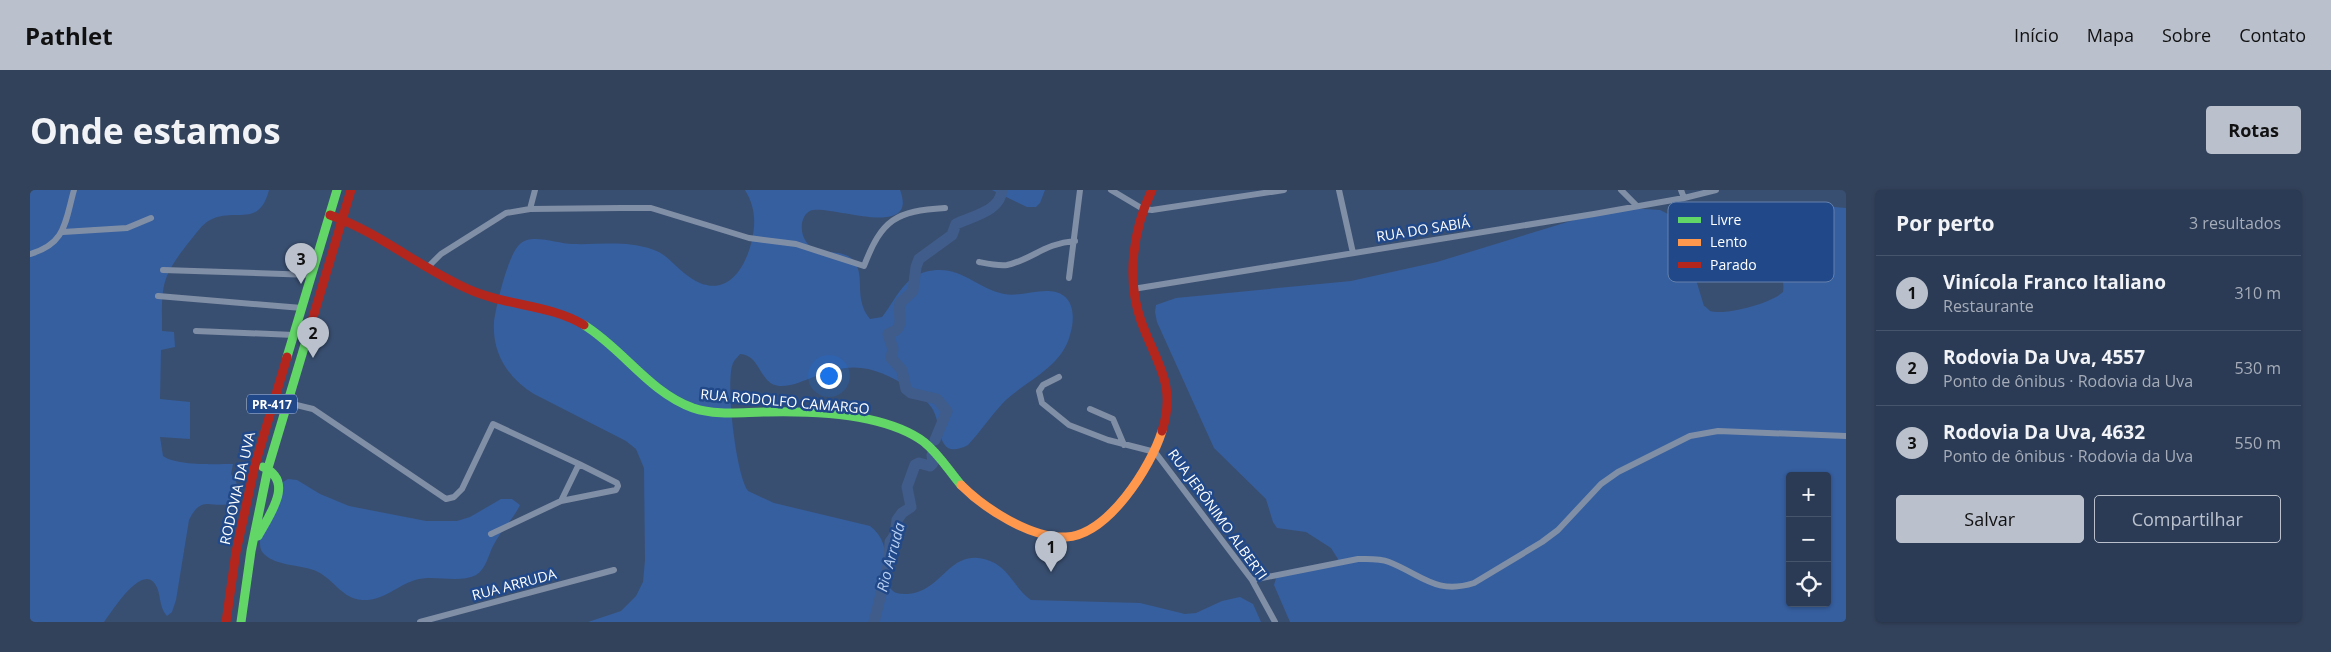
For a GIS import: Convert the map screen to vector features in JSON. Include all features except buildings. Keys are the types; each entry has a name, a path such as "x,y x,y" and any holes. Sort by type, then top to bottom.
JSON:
{"street":[{"path":"30,254 43,250 54,243 63,232 74,190"},
{"name":"RODOVIA DA UVA","path":"226,622 236,552 255,465 337,190"},
{"name":"RODOVIA DA UVA","path":"241,622 251,551 268,468 351,190"},
{"path":"530,209 535,190"},
{"path":"1069,278 1080,190"},
{"path":"1111,190 1143,209 1152,210 1284,190"},
{"name":"RUA JERÔNIMO ALBERTI","path":"1152,190 1137,227 1133,289 1140,318 1168,389 1166,414 1155,452 1252,580 1275,622"},
{"path":"1339,190 1352,253"},
{"path":"1621,190 1636,206"},
{"path":"1681,190 1684,198"},
{"name":"RUA DO SABIÁ","path":"1133,289 1684,198 1716,190"},
{"path":"430,265 441,254 506,213 530,209 651,208 749,238 796,244 864,266 887,223 904,214 945,208"},
{"name":"RUA RODOLFO CAMARGO","path":"330,215 355,224 430,265 467,289 487,298 554,312 581,323 604,338 638,373 666,395 691,407 726,414 772,412 858,419 882,424 914,436 938,454 963,486 977,499 1002,515 1052,537 1068,537 1081,533 1113,512 1155,452"},
{"path":"63,232 127,228 151,218"},
{"path":"979,262 997,266 1008,265 1046,247 1075,241"},
{"path":"163,270 312,275"},
{"path":"158,296 302,308"},
{"path":"196,331 294,335"},
{"path":"1059,377 1043,385 1039,391 1042,403 1060,420 1076,429 1124,445 1155,452"},
{"path":"288,402 313,409 446,499 454,497 462,489 494,424 617,483 616,490 561,501 491,534"},
{"path":"1090,409 1113,419 1124,445"},
{"path":"1252,580 1358,559 1375,559 1388,562 1436,586 1462,587 1474,583 1542,542 1558,530 1601,484 1618,472 1690,436 1718,431 1846,436"},
{"path":"561,501 579,464"},
{"path":"251,551 278,495 280,486 278,476 268,468 255,465"},
{"name":"RUA ARRUDA","path":"420,622 614,570"}],"shaded area":[{"path":"30,190 269,190 265,202 253,213 219,217 204,224 173,265 165,283 162,303 162,331 174,332 175,347 161,350 160,399 190,402 190,439 160,437 163,456 187,463 233,464 231,474 238,488 232,503 225,505 203,505 198,507 189,520 176,600 172,612 167,616 153,581 146,579 138,582 130,589 104,622 30,622"},
{"path":"745,190 900,190 903,206 897,214 885,217 869,217 820,210 808,212 804,216 802,223 803,235 809,245 819,250 850,257 854,261 859,274 862,303 870,319 882,317 911,279 925,272 937,270 957,273 984,287 1004,294 1011,295 1042,291 1058,293 1068,299 1073,319 1070,335 1059,357 1041,374 1002,404 968,445 957,449 950,449 945,445 935,415 928,403 913,390 889,376 866,369 843,368 793,384 779,386 767,380 752,359 740,354 734,362 731,373 731,408 739,467 748,491 774,503 870,526 883,543 889,586 898,593 908,594 920,591 956,564 965,559 976,558 997,564 1031,600 1140,603 1185,614 1196,613 1222,601 1240,597 1253,604 1261,622 588,622 621,611 636,596 643,582 645,560 644,468 636,449 626,441 534,394 516,380 503,364 496,344 494,322 507,269 511,258 520,244 531,239 566,244 623,244 644,247 658,252 697,281 708,285 719,285 728,282 736,275 748,254 752,240 754,214"},
{"path":"992,190 1045,190 1040,203 1036,207 1027,207"},
{"path":"1834,207 1846,208 1846,622 1290,622 1274,585 1277,575 1334,563 1338,559 1331,548 1306,532 1277,528 1273,522 1266,499 1214,448 1157,322 1155,312 1156,305 1176,298 1351,281 1437,262 1587,216 1624,209 1660,210 1668,214 1668,282 1697,282 1704,306 1710,311 1726,312 1748,308 1783,292 1783,282 1834,282"},
{"path":"288,479 297,480 320,494 349,506 426,521 457,521 470,517 501,499 512,499 520,505 496,541 484,566 476,575 461,579 422,578 383,596 362,600 355,599 344,593 324,575 312,569 276,561 269,558 262,551 260,540 279,484"}],"waterway":[{"name":"Rio Arruda","path":"935,440 947,411 937,399 911,393 906,389 902,370 891,358 893,349 888,334 894,332 899,326 900,303 913,291 919,259 952,235 956,224 991,208 1000,197 1002,190"},
{"name":"Rio Arruda","path":"874,622 889,562 890,542 895,535 897,520 902,513 911,507 907,487 915,465 919,463 930,466 933,463 932,455"}],"traffic: fast":[{"path":"287,357 337,190"},
{"path":"584,325 663,392 693,408 721,413 806,412 849,416 890,425 924,442 939,457 961,485"},
{"path":"241,622 251,551 268,468 306,341"},
{"path":"258,536 273,508 279,489 272,473 263,467"}],"traffic: slow":[{"path":"961,485 995,512 1038,533 1066,537 1082,533 1097,525 1126,497 1148,462 1162,431"}],"traffic: jam":[{"path":"306,341 351,190"},
{"path":"1152,190 1145,205 1136,238 1133,271 1136,305 1163,374 1166,387 1166,415 1162,431"},
{"path":"330,215 366,231 450,281 468,289 482,295 556,313 584,325"},
{"path":"226,622 236,552 255,465 287,357"}],"place":[{"name":"Rodovia Da Uva, 4632","path":"301,284"},
{"name":"Rodovia Da Uva, 4557","path":"313,358"},
{"name":"Vinícola Franco Italiano","path":"1051,572"}]}
